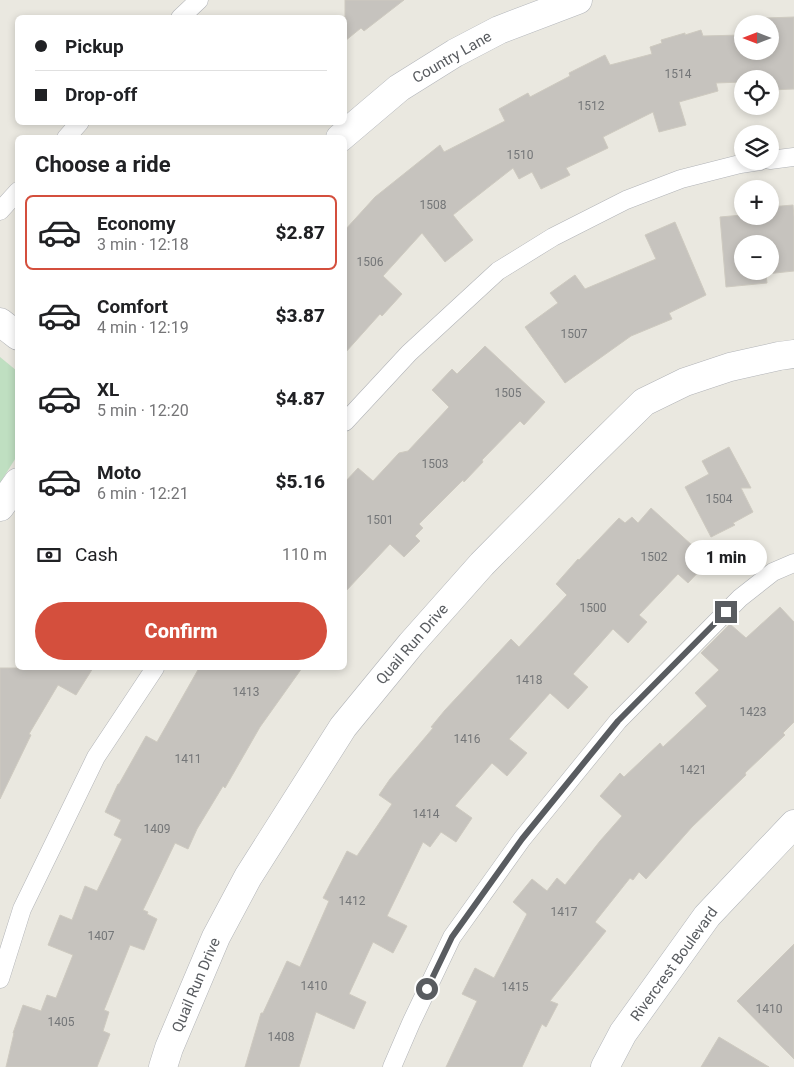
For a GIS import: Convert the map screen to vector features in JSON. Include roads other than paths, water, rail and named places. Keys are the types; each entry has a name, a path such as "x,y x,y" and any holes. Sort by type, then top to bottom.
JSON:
{"street":[{"name":"Country Lane","path":"344,135 399,88 455,53 500,30 578,0"},
{"path":"0,322 15,334"},
{"name":"Quail Run Drive","path":"163,1067 169,1048 216,937 248,877 343,727 411,644 482,564 644,402 685,382 730,367 794,354"},
{"path":"0,506 15,486"},
{"name":"Rivercrest Boulevard","path":"605,1067 623,1033 707,916 794,824"}],"lane":[{"path":"183,15 199,0"},
{"path":"69,135 77,125"},
{"path":"779,159 794,157"},
{"path":"347,420 409,353 498,271 552,237 626,200 681,179 734,166"},
{"path":"0,211 15,194"},
{"path":"392,1067 452,937 522,839 618,721 740,598 773,572 794,563"},
{"path":"0,979 22,909 96,757 154,670"}]}
